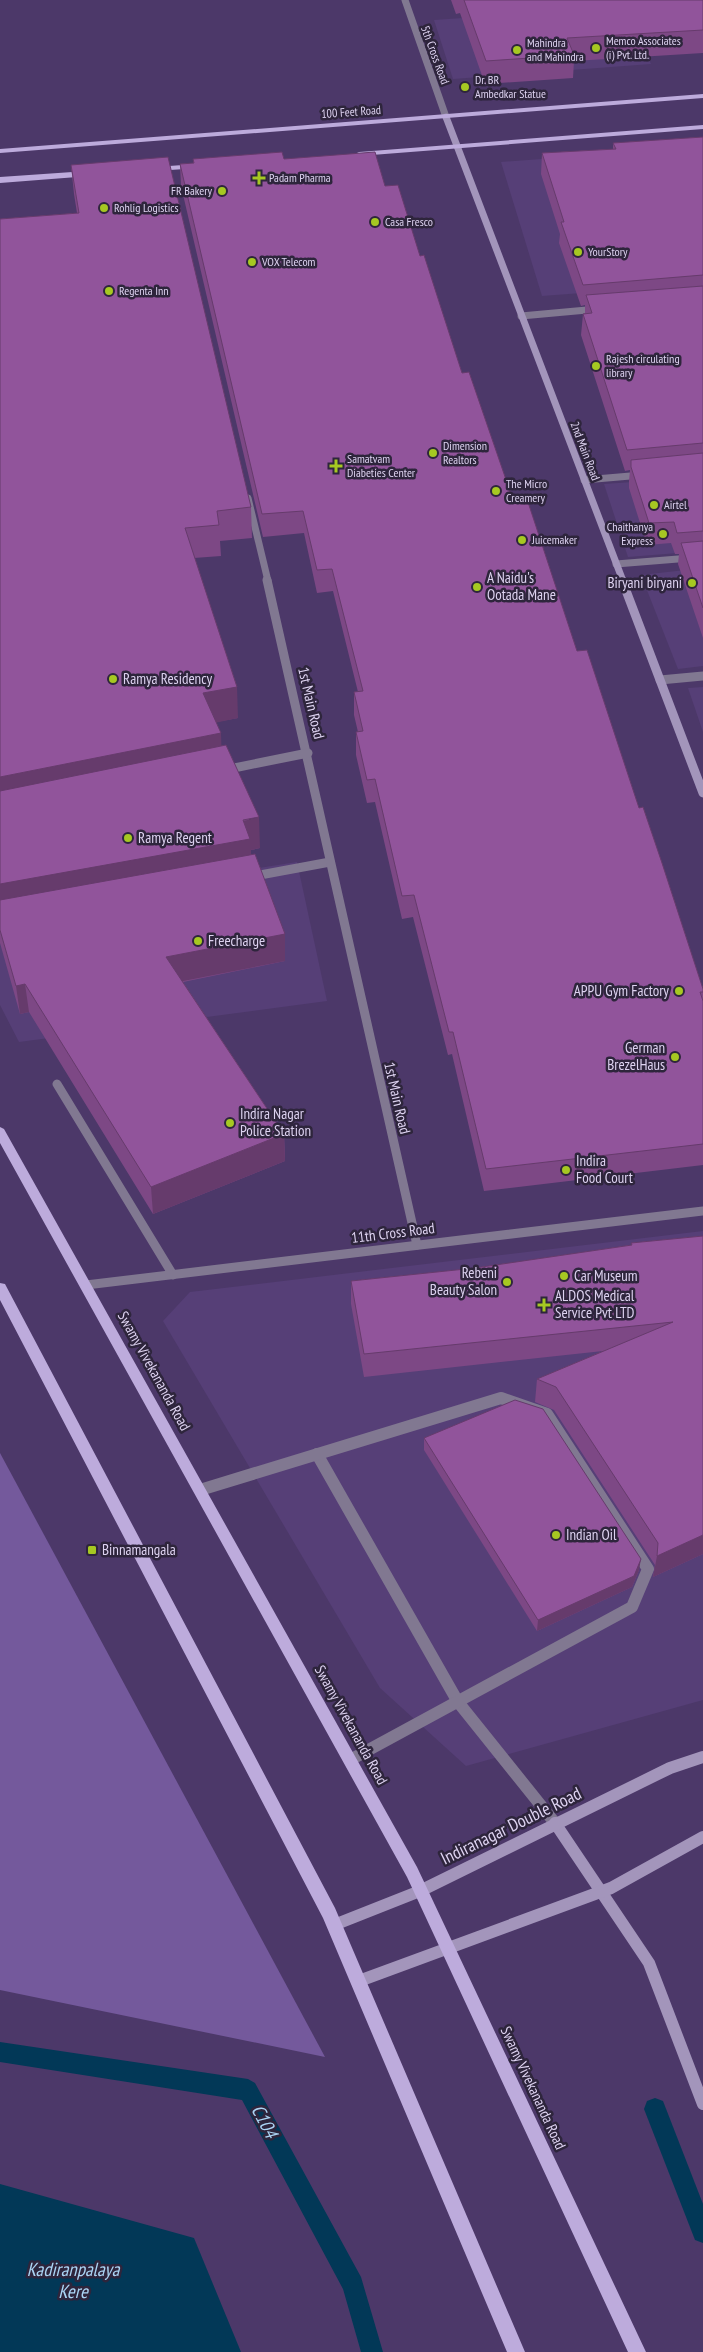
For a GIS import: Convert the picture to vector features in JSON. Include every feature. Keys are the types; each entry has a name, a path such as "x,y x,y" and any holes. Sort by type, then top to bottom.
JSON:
{"main road":[{"name":"100 Feet Road","path":"0,152 703,96"},
{"path":"349,155 457,148 703,127"},
{"path":"142,170 210,165"},
{"path":"0,180 95,173"},
{"name":"Swamy Vivekananda Road","path":"0,1132 412,1872 637,2352"},
{"path":"0,1288 334,1925 516,2352"}],"street":[{"name":"5th Cross Road","path":"405,0 446,117"},
{"name":"2nd Main Road","path":"446,117 703,793"},
{"path":"171,168 173,177"},
{"path":"521,316 606,309"},
{"path":"584,480 653,474"},
{"name":"1st Main Road","path":"245,484 308,753 330,862 417,1245"},
{"path":"616,564 703,557"},
{"path":"660,680 703,676"},
{"path":"213,772 308,753"},
{"path":"236,879 330,862"},
{"path":"56,1084 173,1275"},
{"name":"11th Cross Road","path":"86,1285 703,1211"},
{"path":"200,1490 501,1398 547,1414 648,1569 632,1608 350,1760"},
{"path":"317,1454 458,1702 555,1824 649,1963 703,2104"},
{"name":"Indiranagar Double Road","path":"334,1925 420,1891 670,1768 703,1757"},
{"path":"359,1981 601,1892 703,1837"}],"shaded area":[{"path":"626,7 651,64 453,79 434,20"},
{"path":"703,147 674,286 542,296 501,162"},
{"path":"703,477 703,551 628,557 604,484"},
{"path":"703,568 703,666 678,669 641,575"},
{"path":"703,687 703,732 688,688"},
{"path":"297,862 327,1001 19,1042 0,1005 0,908"},
{"path":"703,1231 703,1700 466,1766 380,1688 163,1321 190,1292"},
{"path":"0,1453 325,2057 0,1990"}],"water":[{"name":"Kadiranpalaya Kere","path":"0,2184 194,2238 241,2352 0,2352"}],"building":[{"path":"464,0 703,0 703,30 567,38 574,55 486,61"},
{"path":"703,137 703,275 583,285 561,222 564,222 542,153 616,149 613,143"},
{"path":"282,152 284,159 375,152 385,186 398,185 420,256 424,255 462,373 469,372 513,500 527,499 577,651 587,650 639,808 643,807 703,989 703,992 700,992 703,1001 703,1144 486,1169 453,1032 449,1032 414,895 402,896 375,779 367,780 356,732 363,731 354,692 363,691 332,569 317,570 303,511 262,514 180,164 194,163 193,159"},
{"path":"168,157 251,507 217,511 219,525 185,528 237,687 203,693 221,733 0,777 0,219 79,213 71,165"},
{"path":"703,286 703,443 627,450 583,314 592,313 586,295"},
{"path":"703,453 703,531 677,533 674,522 649,523 631,467 631,460"},
{"path":"703,541 703,608 681,543"},
{"name":"Ramya Regent","path":"226,745 259,817 243,820 250,839 0,884 0,791"},
{"path":"255,854 285,934 166,957 284,1134 151,1187 25,984 16,986 0,930 0,900"},
{"path":"703,1236 703,1535 657,1556 658,1543 556,1387 537,1379 673,1322 364,1354 351,1281 475,1268 632,1245 631,1243"},
{"path":"515,1400 543,1409 641,1559 634,1576 538,1620 424,1438"}],"waterway":[{"name":"C104","path":"0,2052 248,2090 353,2285 372,2352"},
{"path":"655,2109 703,2232"}],"place":[{"name":"Memco Associates (i) Pvt. Ltd.","path":"596,48"},
{"name":"Mahindra and Mahindra","path":"517,50"},
{"name":"Dr. BR Ambedkar Statue","path":"465,87"},
{"name":"Padam Pharma","path":"259,178"},
{"name":"FR Bakery","path":"222,191"},
{"name":"Rohlig Logistics","path":"104,208"},
{"name":"Casa Fresco","path":"375,222"},
{"name":"YourStory","path":"578,252"},
{"name":"VOX Telecom","path":"252,262"},
{"name":"Regenta Inn","path":"109,291"},
{"name":"Rajesh circulating library","path":"596,366"},
{"name":"Dimension Realtors","path":"433,453"},
{"name":"Samatvam Diabeties Center","path":"336,466"},
{"name":"The Micro Creamery","path":"496,491"},
{"name":"Airtel","path":"654,505"},
{"name":"Chaithanya Express","path":"663,534"},
{"name":"Juicemaker","path":"522,540"},
{"name":"Biryani biryani","path":"692,583"},
{"name":"A Naidu's Ootada Mane","path":"477,587"},
{"name":"Ramya Residency","path":"113,679"},
{"name":"Ramya Regent","path":"128,838"},
{"name":"Freecharge","path":"198,941"},
{"name":"APPU Gym Factory","path":"679,991"},
{"name":"German BrezelHaus","path":"675,1057"},
{"name":"Indira Nagar Police Station","path":"230,1123"},
{"name":"Indira Food Court","path":"566,1170"},
{"name":"Car Museum","path":"564,1276"},
{"name":"Rebeni Beauty Salon","path":"507,1282"},
{"name":"ALDOS Medical Service Pvt LTD","path":"544,1305"},
{"name":"Indian Oil","path":"556,1535"},
{"name":"Binnamangala","path":"92,1550"}]}
